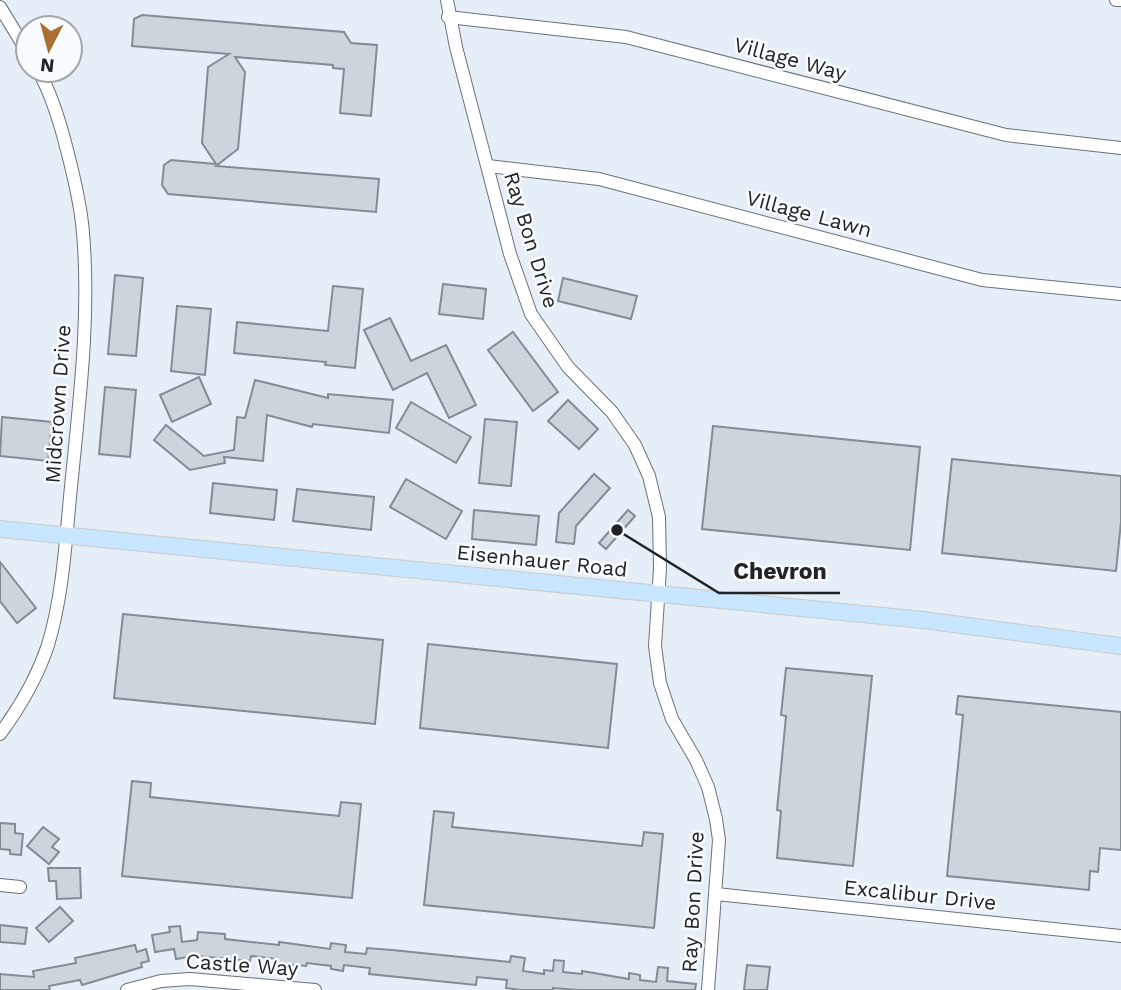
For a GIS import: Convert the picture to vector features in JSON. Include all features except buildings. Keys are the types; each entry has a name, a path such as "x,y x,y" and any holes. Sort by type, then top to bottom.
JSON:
{"main road":[{"name":"Eisenhauer Road","path":"0,528 971,625 1121,646"}],"street":[{"name":"Ray Bon Drive","path":"447,0 448,17 510,254 531,314 568,367 612,412 635,445 649,475 659,517 660,568 655,646 660,683 672,719 696,760 712,799 719,840 708,990"},
{"path":"0,7 14,30"},
{"name":"Village Way","path":"448,17 626,37 1006,135 1121,148"},
{"name":"Midcrown Drive","path":"0,734 28,691 47,648 61,583 80,407 86,280 83,230 75,181 46,84"},
{"name":"Village Lawn","path":"488,166 599,179 982,280 1121,294"},
{"path":"0,885 20,887"},
{"name":"Excalibur Drive","path":"716,894 1121,936"},
{"name":"Castle Way","path":"127,990 161,981 190,979 314,990"}],"place":[{"name":"Chevron","path":"617,530"}]}
